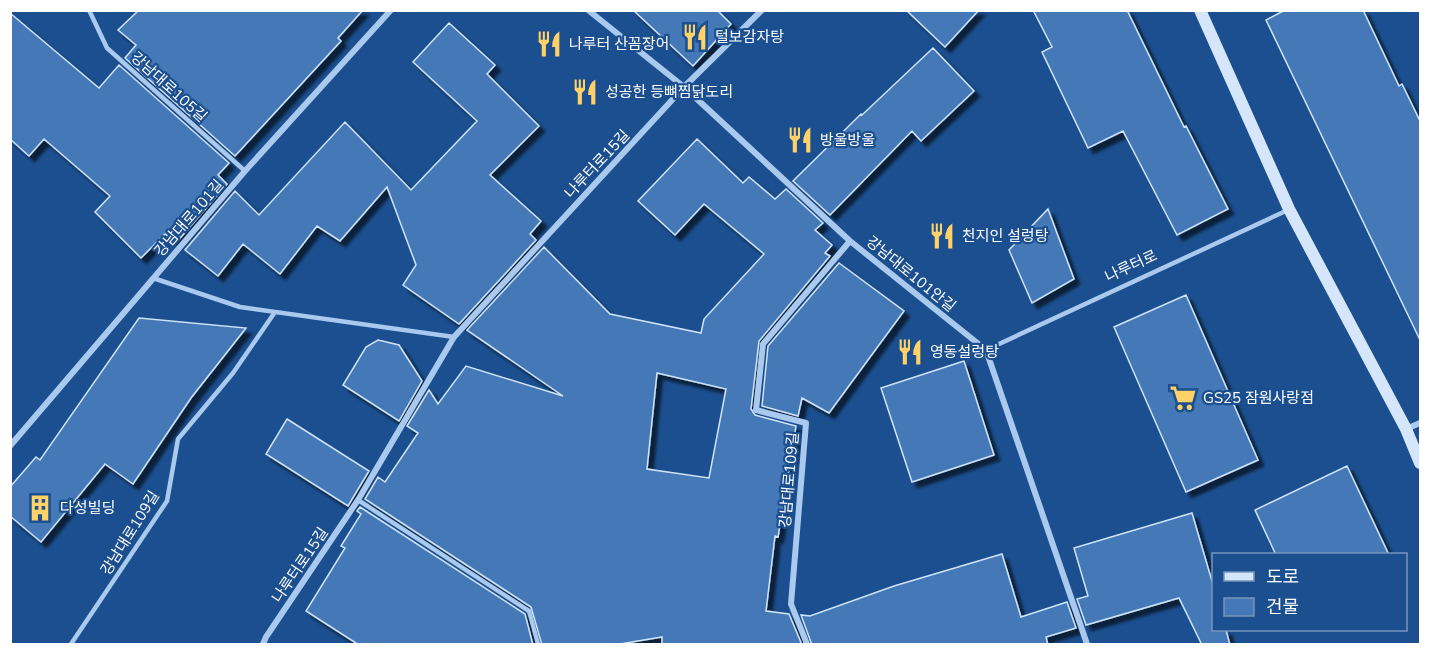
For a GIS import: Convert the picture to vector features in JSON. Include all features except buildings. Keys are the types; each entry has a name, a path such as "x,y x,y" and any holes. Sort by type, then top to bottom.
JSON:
{"main road":[{"path":"1200,10 1289,209 1406,429 1420,463"}],"street":[{"name":"강남대로101길","path":"10,446 245,171 391,10"},
{"name":"강남대로101안길","path":"588,10 684,87 850,241 986,350"},
{"name":"나루터로15길","path":"263,645 266,637 358,500 454,337 684,87 762,10"},
{"name":"강남대로109길","path":"807,645 791,604 806,423 756,410 763,344 850,241"},
{"path":"986,350 1087,645"},
{"path":"1406,429 1420,423"}],"lane":[{"name":"강남대로105길","path":"90,10 107,48 245,171"},
{"name":"나루터로","path":"986,350 1289,209"},
{"path":"153,278 240,307 454,337"},
{"name":"강남대로109길","path":"71,645 167,501 178,439 233,373 275,312"},
{"path":"358,500 529,611 538,645"}],"place":[{"name":"털보감자탕","path":"695,37"},
{"name":"나루터 산꼼장어","path":"549,44"},
{"name":"성공한 등뼈찜닭도리","path":"585,92"},
{"name":"방울방울","path":"800,140"},
{"name":"천지인 설렁탕","path":"942,236"},
{"name":"영동설렁탕","path":"910,352"},
{"name":"GS25 잠원사랑점","path":"1183,398"},
{"name":"다성빌딩","path":"40,508"}]}
